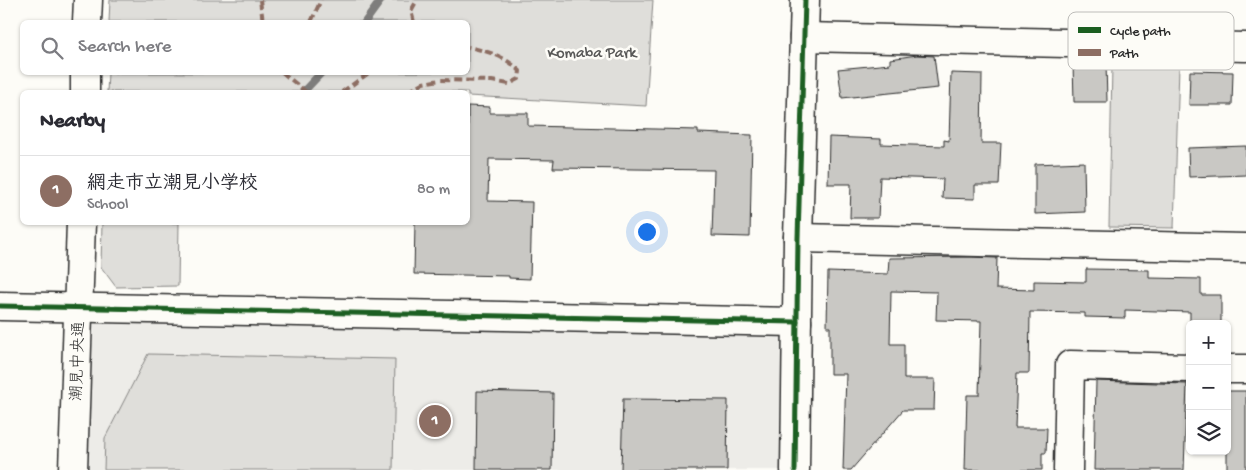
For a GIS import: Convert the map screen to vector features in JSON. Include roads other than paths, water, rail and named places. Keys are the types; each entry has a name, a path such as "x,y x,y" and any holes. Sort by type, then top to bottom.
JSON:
{"street":[{"path":"87,20 88,0"},
{"path":"795,470 804,0"},
{"path":"804,37 1068,43"},
{"path":"85,75 85,90"},
{"name":"潮見中央通","path":"73,470 80,225"},
{"path":"798,238 1246,248"},
{"path":"0,306 797,322"},
{"path":"1068,470 1070,364 1186,368"},
{"path":"1231,369 1246,369"}],"waterway":[{"path":"366,20 381,0"},
{"path":"305,90 319,75"}],"place":[{"name":"網走市立潮見小学校","path":"435,421"}],"park label":[{"name":"Komaba Park","path":"592,51"}]}
